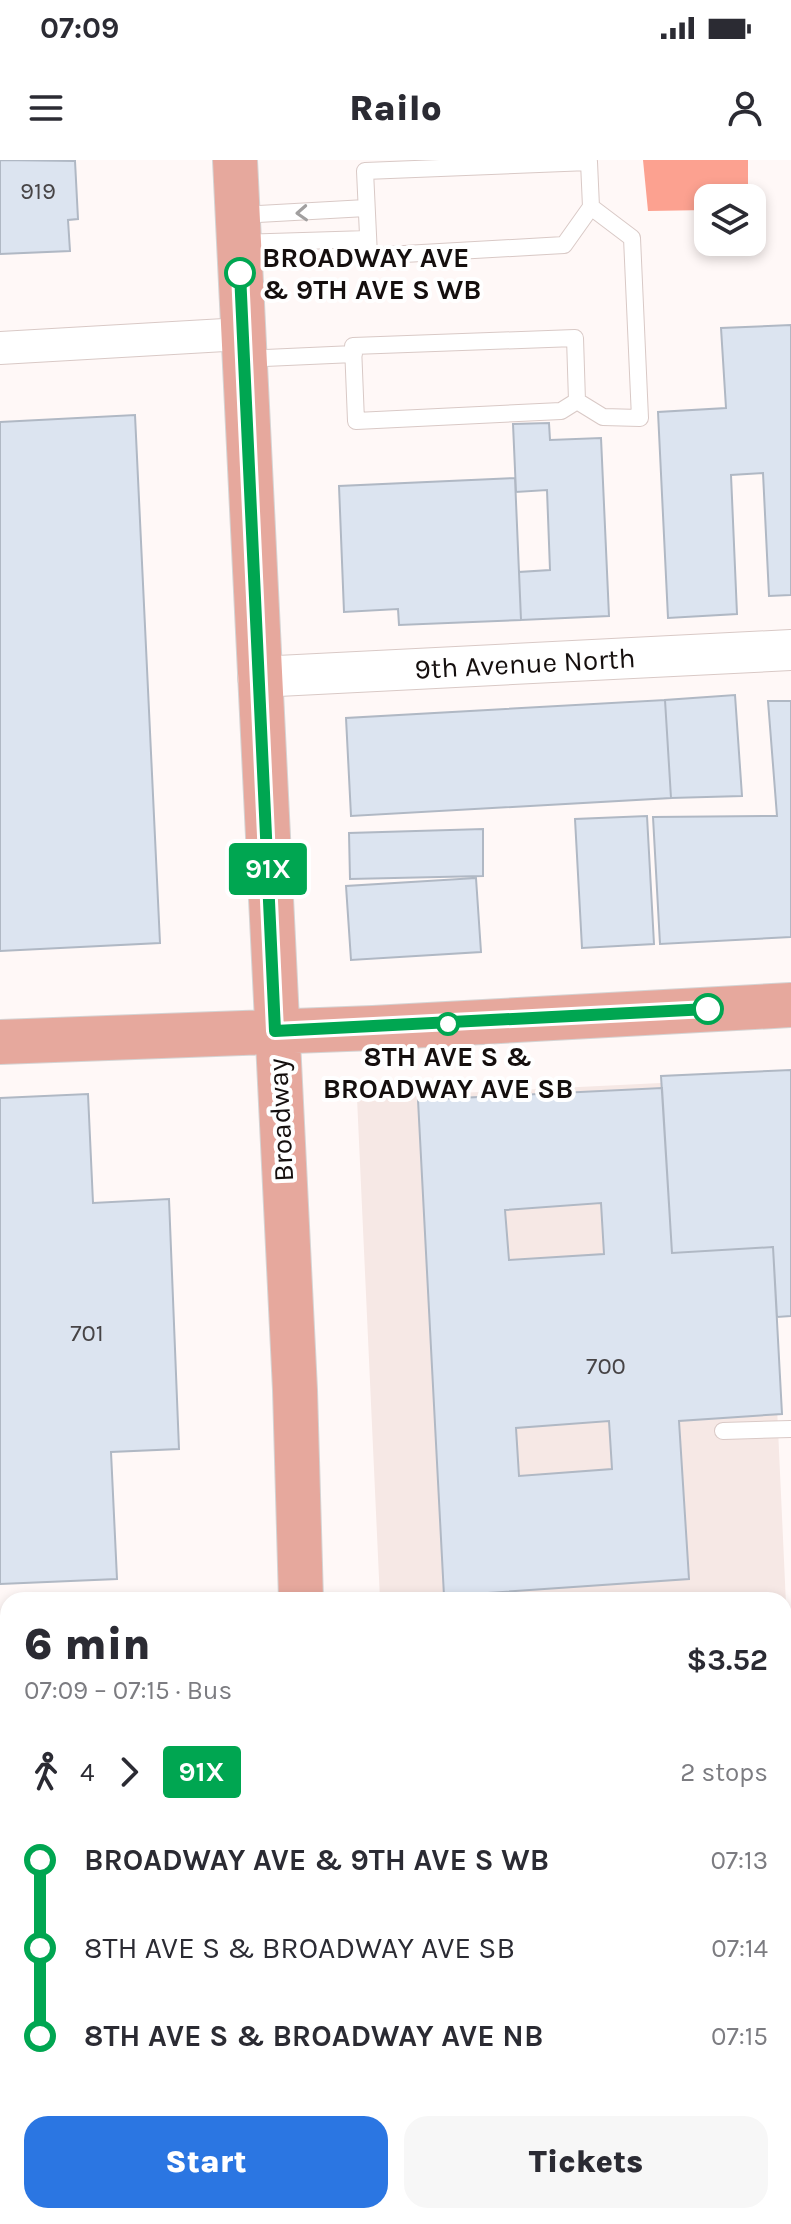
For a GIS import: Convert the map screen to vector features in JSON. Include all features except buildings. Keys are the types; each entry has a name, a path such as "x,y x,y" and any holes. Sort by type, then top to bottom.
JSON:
{"main road":[{"name":"Broadway","path":"235,160 275,1031 295,1390 301,1592"},
{"path":"0,1042 791,1005"}],"street":[{"path":"0,348 243,346"},
{"name":"9th Avenue North","path":"258,677 791,650"}],"lane":[{"path":"589,162 591,207 564,245 369,256 365,171 589,162"},
{"path":"577,401 603,417 640,418 632,238 591,207"},
{"path":"238,229 366,208"},
{"path":"238,229 368,239"},
{"path":"575,338 577,401 561,411 356,421 353,346 575,338"},
{"path":"243,346 354,354"},
{"path":"723,1431 791,1429"}],"shaded area":[{"path":"643,160 748,160 748,184 694,184 694,210 648,211"},
{"path":"762,1078 785,1592 380,1592 357,1098"}],"bus line":[{"name":"91X","path":"240,273 275,1031 708,1009"}],"place":[{"name":"BROADWAY AVE & 9TH AVE S WB","path":"240,273"},
{"name":"8TH AVE S & BROADWAY AVE SB","path":"448,1024"}]}
